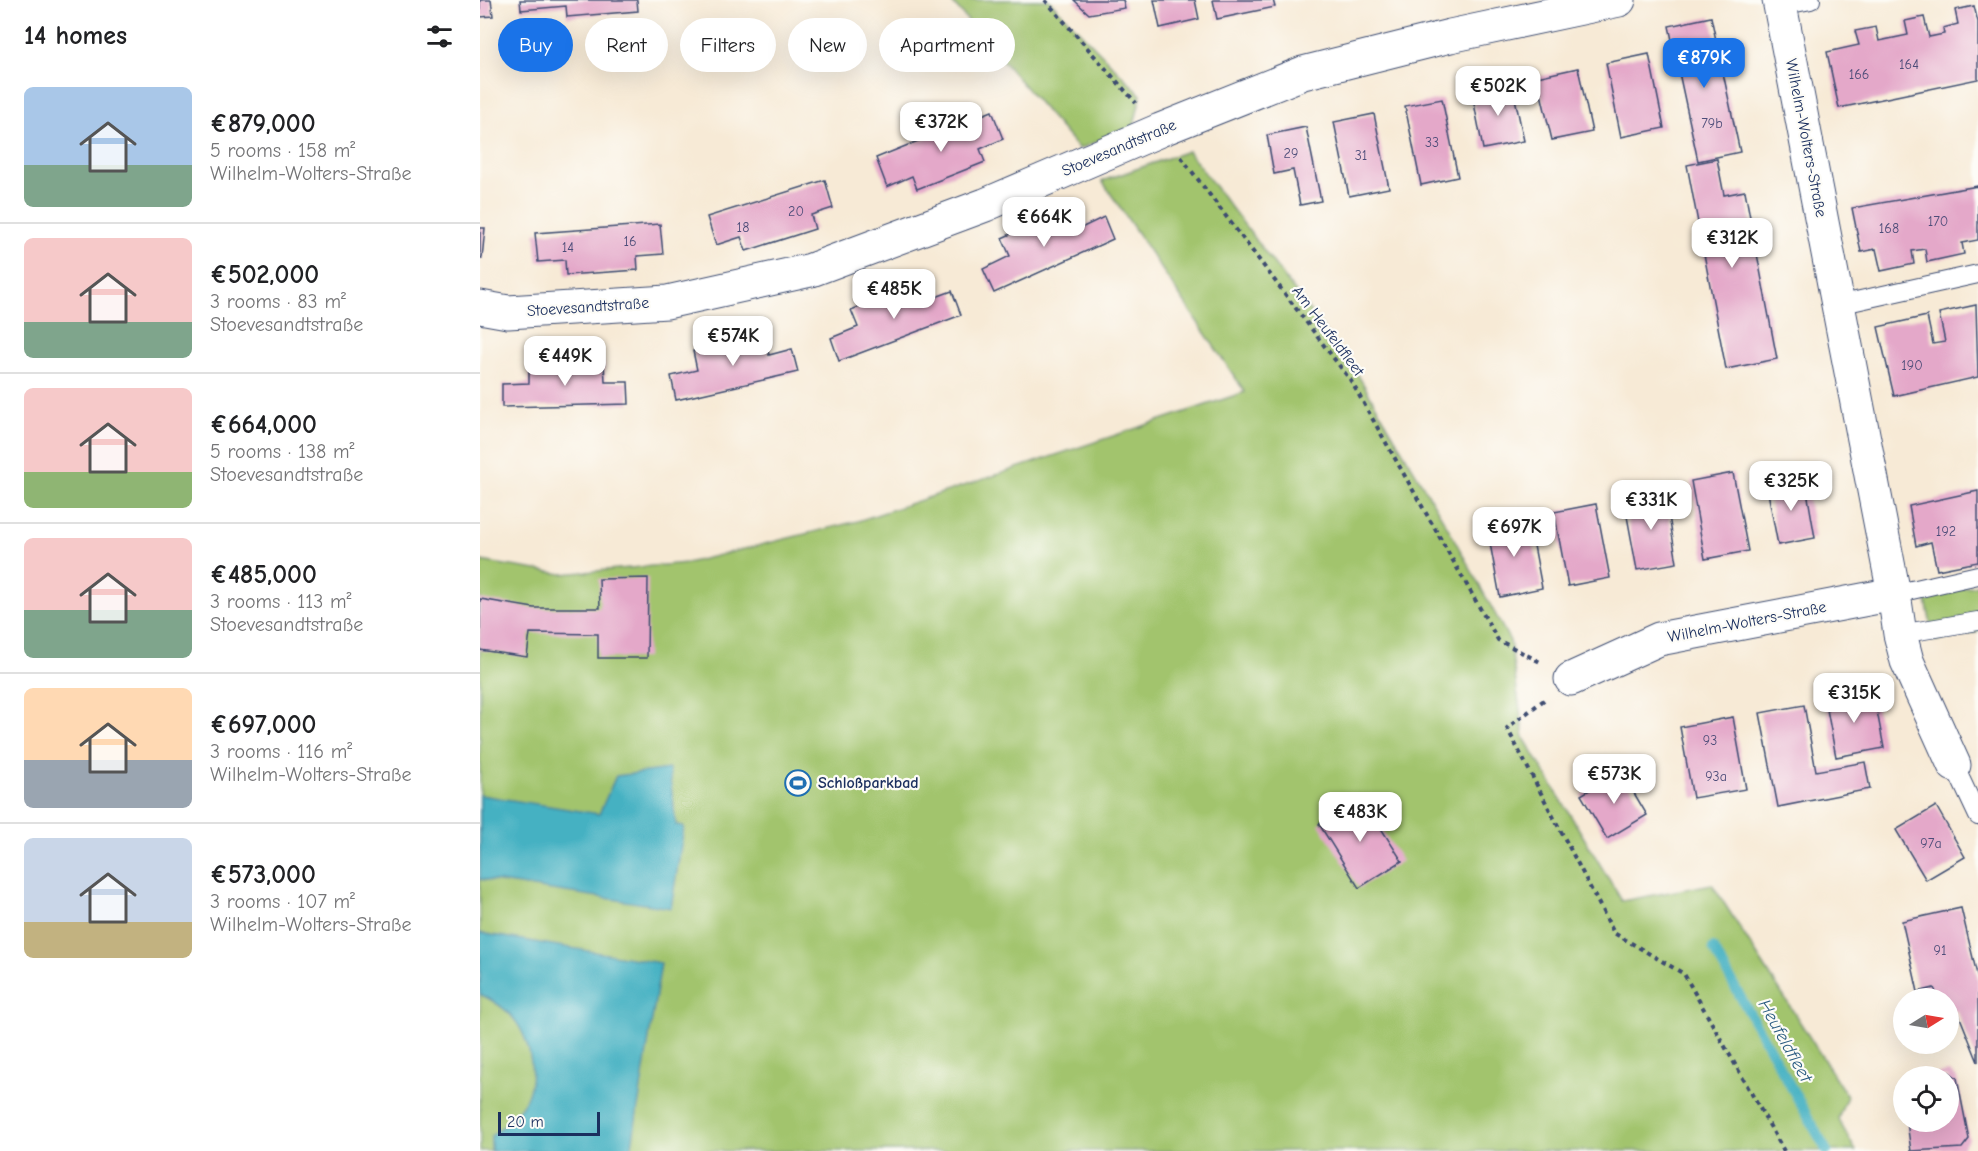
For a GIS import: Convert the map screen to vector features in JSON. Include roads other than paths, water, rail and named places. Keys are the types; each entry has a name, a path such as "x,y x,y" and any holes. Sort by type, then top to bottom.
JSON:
{"street":[{"name":"Stoevesandtstraße","path":"480,307 508,312 667,302 811,270 985,205 1160,130 1303,73 1450,36 1619,0"},
{"name":"Wilhelm-Wolters-Straße","path":"1790,2 1838,305 1900,634 1907,661 1954,765"},
{"name":"Wilhelm-Wolters-Straße","path":"1571,679 1659,639 1894,594"}],"lane":[{"path":"1838,305 1978,274"},
{"name":"Wilhelm-Wolters-Straße","path":"1894,594 1978,575"},
{"path":"1900,634 1978,621"},
{"name":"Wilhelm-Wolters-Straße","path":"1954,765 1978,816"}],"water":[{"path":"669,769 676,825 684,827 671,908 480,879 480,795 599,814 616,776"},
{"path":"480,933 661,963 631,1151 491,1151 491,1136 515,1115 526,1099 530,1088 531,1063 525,1038 512,1017 504,1009 480,994"}],"waterway":[{"name":"Heufeldfleet","path":"1713,948 1827,1151"}],"place":[{"name":"Schloßparkbad","path":"798,783"}]}
